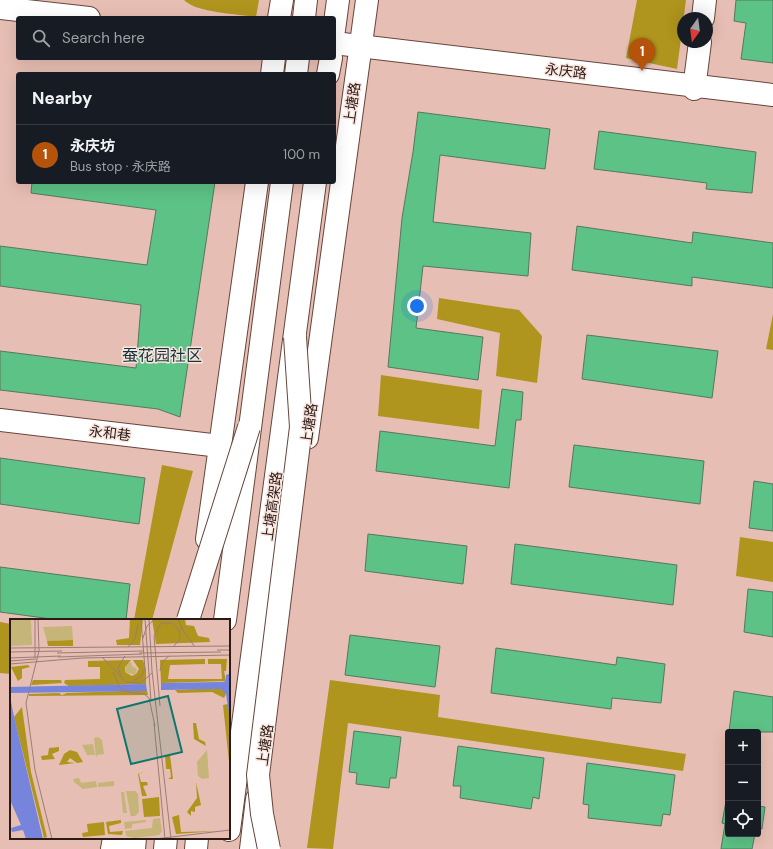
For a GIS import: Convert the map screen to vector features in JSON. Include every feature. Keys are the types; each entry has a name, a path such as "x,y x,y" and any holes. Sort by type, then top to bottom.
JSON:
{"main road":[{"path":"279,16 282,0"},
{"path":"304,16 306,0"},
{"path":"336,16 338,0"},
{"name":"上塘路","path":"251,849 367,0"},
{"path":"704,12 705,0"},
{"path":"0,8 71,16"},
{"name":"永庆路","path":"336,43 694,87 773,95"},
{"path":"694,87 699,48"},
{"path":"272,72 274,60"},
{"path":"296,72 298,60"},
{"path":"328,72 330,60"},
{"path":"196,619 257,184"},
{"path":"225,619 282,184"},
{"name":"上塘高架路","path":"230,823 315,184"},
{"path":"269,849 262,814 258,775 301,427 295,337"},
{"name":"永和巷","path":"0,420 220,446"},
{"path":"188,619 249,427"},
{"path":"112,849 114,839"},
{"path":"134,849 135,839"},
{"path":"165,849 166,839"},
{"path":"196,849 197,839"},
{"path":"226,849 228,839"}],"shaded area":[{"path":"184,0 259,0 256,16 218,12 198,8"},
{"path":"637,0 686,0 684,12 677,12 677,48 680,48 677,69 626,58"},
{"path":"439,298 519,310 542,336 537,383 496,376 500,333 437,319"},
{"path":"773,314 773,350 766,349"},
{"path":"381,375 482,390 479,429 378,416"},
{"path":"162,465 193,471 152,619 134,619"},
{"path":"740,537 773,542 773,582 736,576"},
{"path":"0,622 10,624 10,674 0,673"},
{"path":"330,680 440,695 438,717 686,754 683,771 348,723 333,849 307,848"}],"building":[{"path":"736,0 773,0 773,63 741,59 746,23 734,21"},
{"path":"418,112 550,129 545,169 440,155 433,222 531,233 528,276 423,266 416,328 483,337 478,380 388,367 402,218"},
{"path":"599,131 756,152 752,193 706,189 707,183 594,169"},
{"path":"32,184 215,184 180,417 158,409 0,390 0,351 136,368 141,305 0,286 0,246 147,265 156,210 31,193"},
{"path":"577,226 692,243 693,232 773,243 773,288 692,277 692,286 572,270"},
{"path":"587,335 718,351 712,398 582,379"},
{"path":"502,389 523,392 521,420 516,420 509,488 376,471 380,431 495,446"},
{"path":"574,445 704,461 700,504 569,487"},
{"path":"0,458 145,478 139,524 0,504"},
{"path":"754,481 773,484 773,531 749,528"},
{"path":"368,534 467,546 463,584 365,571"},
{"path":"515,544 677,565 673,605 511,584"},
{"path":"0,567 130,584 126,619 52,619 0,612"},
{"path":"748,589 773,592 773,637 744,632"},
{"path":"350,635 440,646 435,687 345,675"},
{"path":"496,648 616,665 617,657 665,664 661,703 612,698 611,709 491,693"},
{"path":"734,691 773,697 773,732 761,732 761,729 729,729"},
{"path":"354,731 401,737 396,778 390,778 389,788 356,784 357,773 349,772"},
{"path":"458,746 544,758 539,799 533,797 531,809 460,798 461,786 453,786"},
{"path":"587,763 675,775 670,815 663,814 661,826 588,818 589,805 583,804"},
{"path":"725,806 725,824 722,823"},
{"path":"761,806 765,807 761,829"},
{"path":"725,824 725,837 754,837 752,849 721,849"}],"place":[{"name":"永庆坊","path":"642,71"}],"district":[{"name":"蚕花园社区","path":"162,355"}]}
